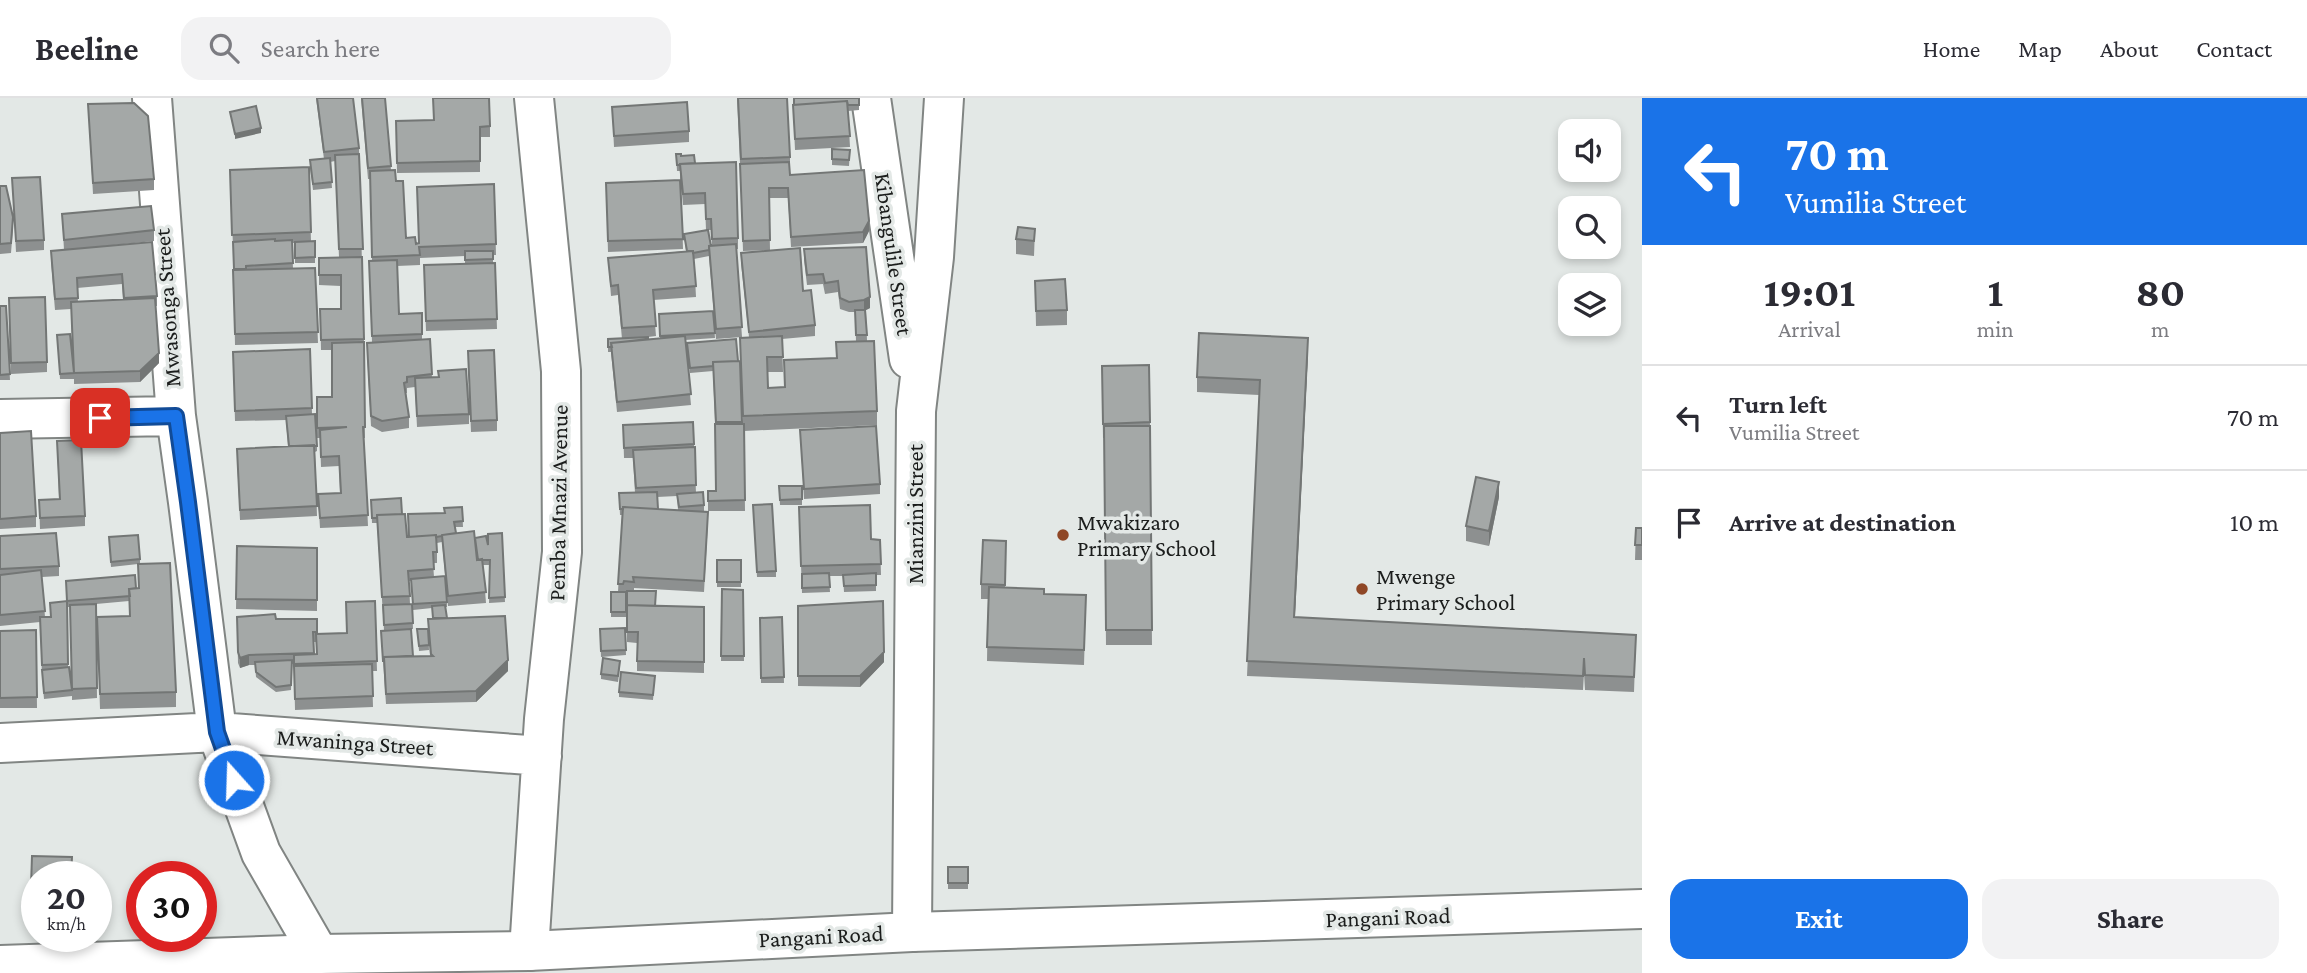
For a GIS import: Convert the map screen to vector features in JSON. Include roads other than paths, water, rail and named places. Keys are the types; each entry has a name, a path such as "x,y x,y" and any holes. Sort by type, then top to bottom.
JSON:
{"street":[{"name":"Mwasonga Street","path":"152,98 176,416 217,732 261,853 319,954"},
{"name":"Pemba Mnazi Avenue","path":"529,951 542,756 562,552 561,371 534,98"},
{"name":"Kibangulile Street","path":"871,98 916,411"},
{"name":"Mianzini Street","path":"912,932 916,411 934,257 944,98"},
{"path":"0,419 176,416"},
{"name":"Mwaninga Street","path":"0,743 217,732 542,756"},
{"name":"Pangani Road","path":"0,965 319,954 382,963 529,951 912,932 1642,909"}],"place":[{"name":"Mwakizaro Primary School","path":"1063,535"},
{"name":"Mwenge Primary School","path":"1362,589"}]}
